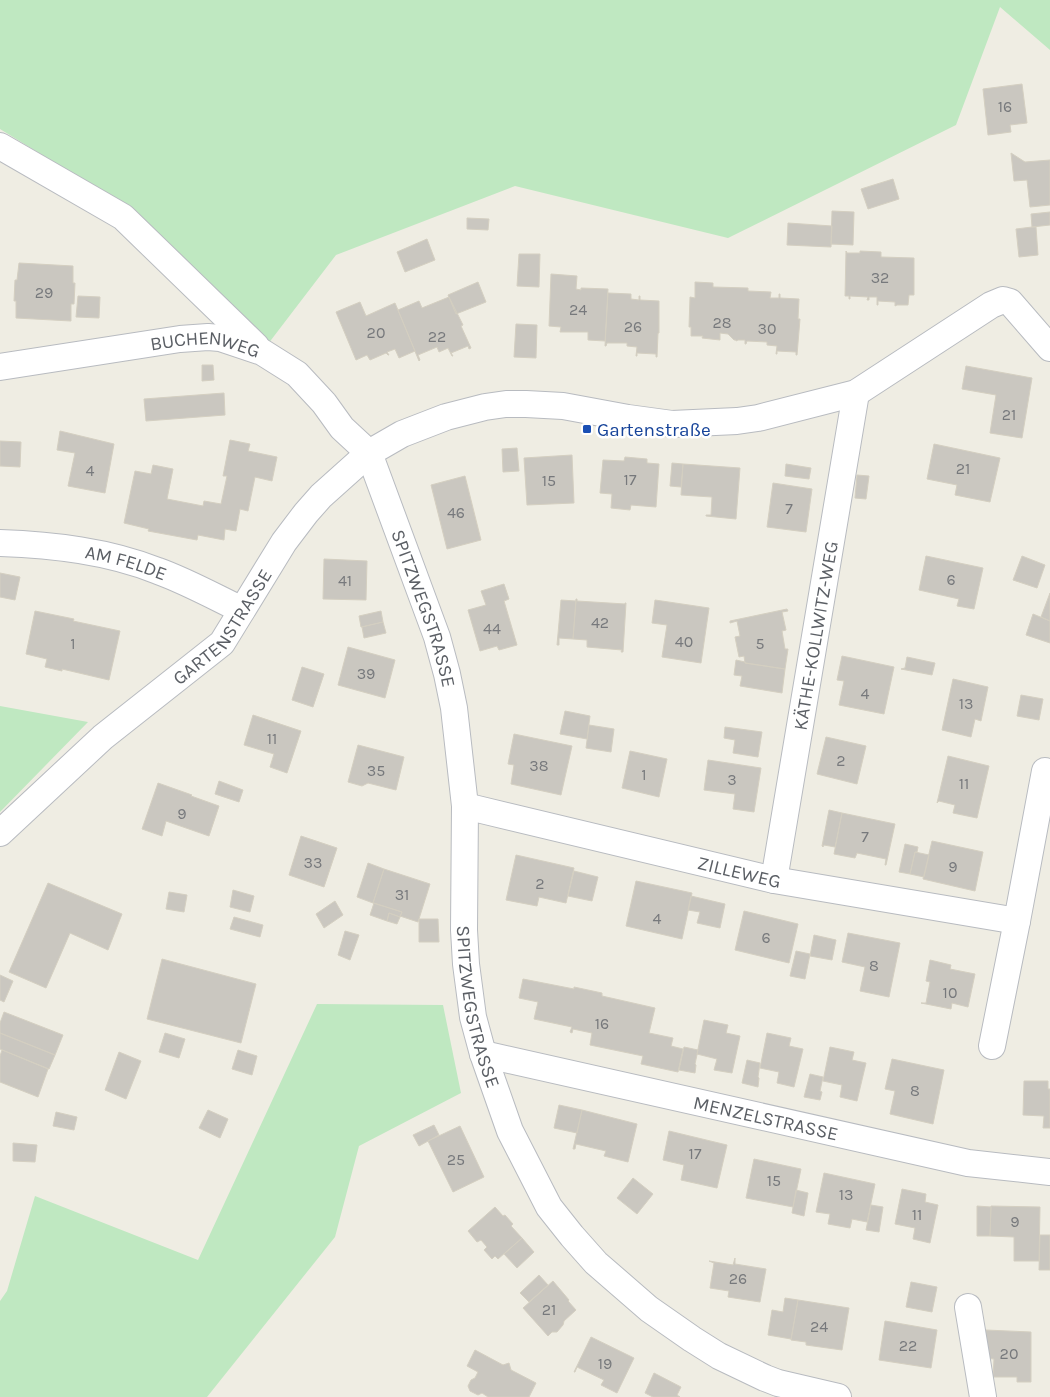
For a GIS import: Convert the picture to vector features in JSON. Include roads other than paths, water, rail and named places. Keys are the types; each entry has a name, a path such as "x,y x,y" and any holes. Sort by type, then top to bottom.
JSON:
{"street":[{"path":"0,146 123,216 262,352"},
{"name":"GARTENSTRASSE","path":"0,833 103,737 222,643 284,542 306,513 321,496 369,453 402,434 436,420 469,410 497,405 562,406 672,424 738,421 758,418 856,393 990,305 1003,300 1010,302 1050,348"},
{"name":"BUCHENWEG","path":"0,367 180,338 220,338 262,352 297,374 324,403 342,428 369,453"},
{"name":"KÄTHE-KOLLWITZ-WEG","path":"774,880 856,393"},
{"name":"SPITZWEGSTRASSE","path":"369,453 437,637 447,674 454,708 466,806 464,930 473,1017 483,1054 510,1131 549,1207 596,1263 649,1309 719,1356 764,1378 838,1397"},
{"name":"AM FELDE","path":"0,543 85,551 136,563 160,571 242,610"},
{"path":"992,1046 1045,771"},
{"name":"ZILLEWEG","path":"466,806 774,880 1017,921"},
{"name":"MENZELSTRASSE","path":"483,1054 968,1163 1050,1172"},
{"path":"968,1307 983,1397"}],"place":[{"name":"Gartenstraße","path":"587,429"}]}
